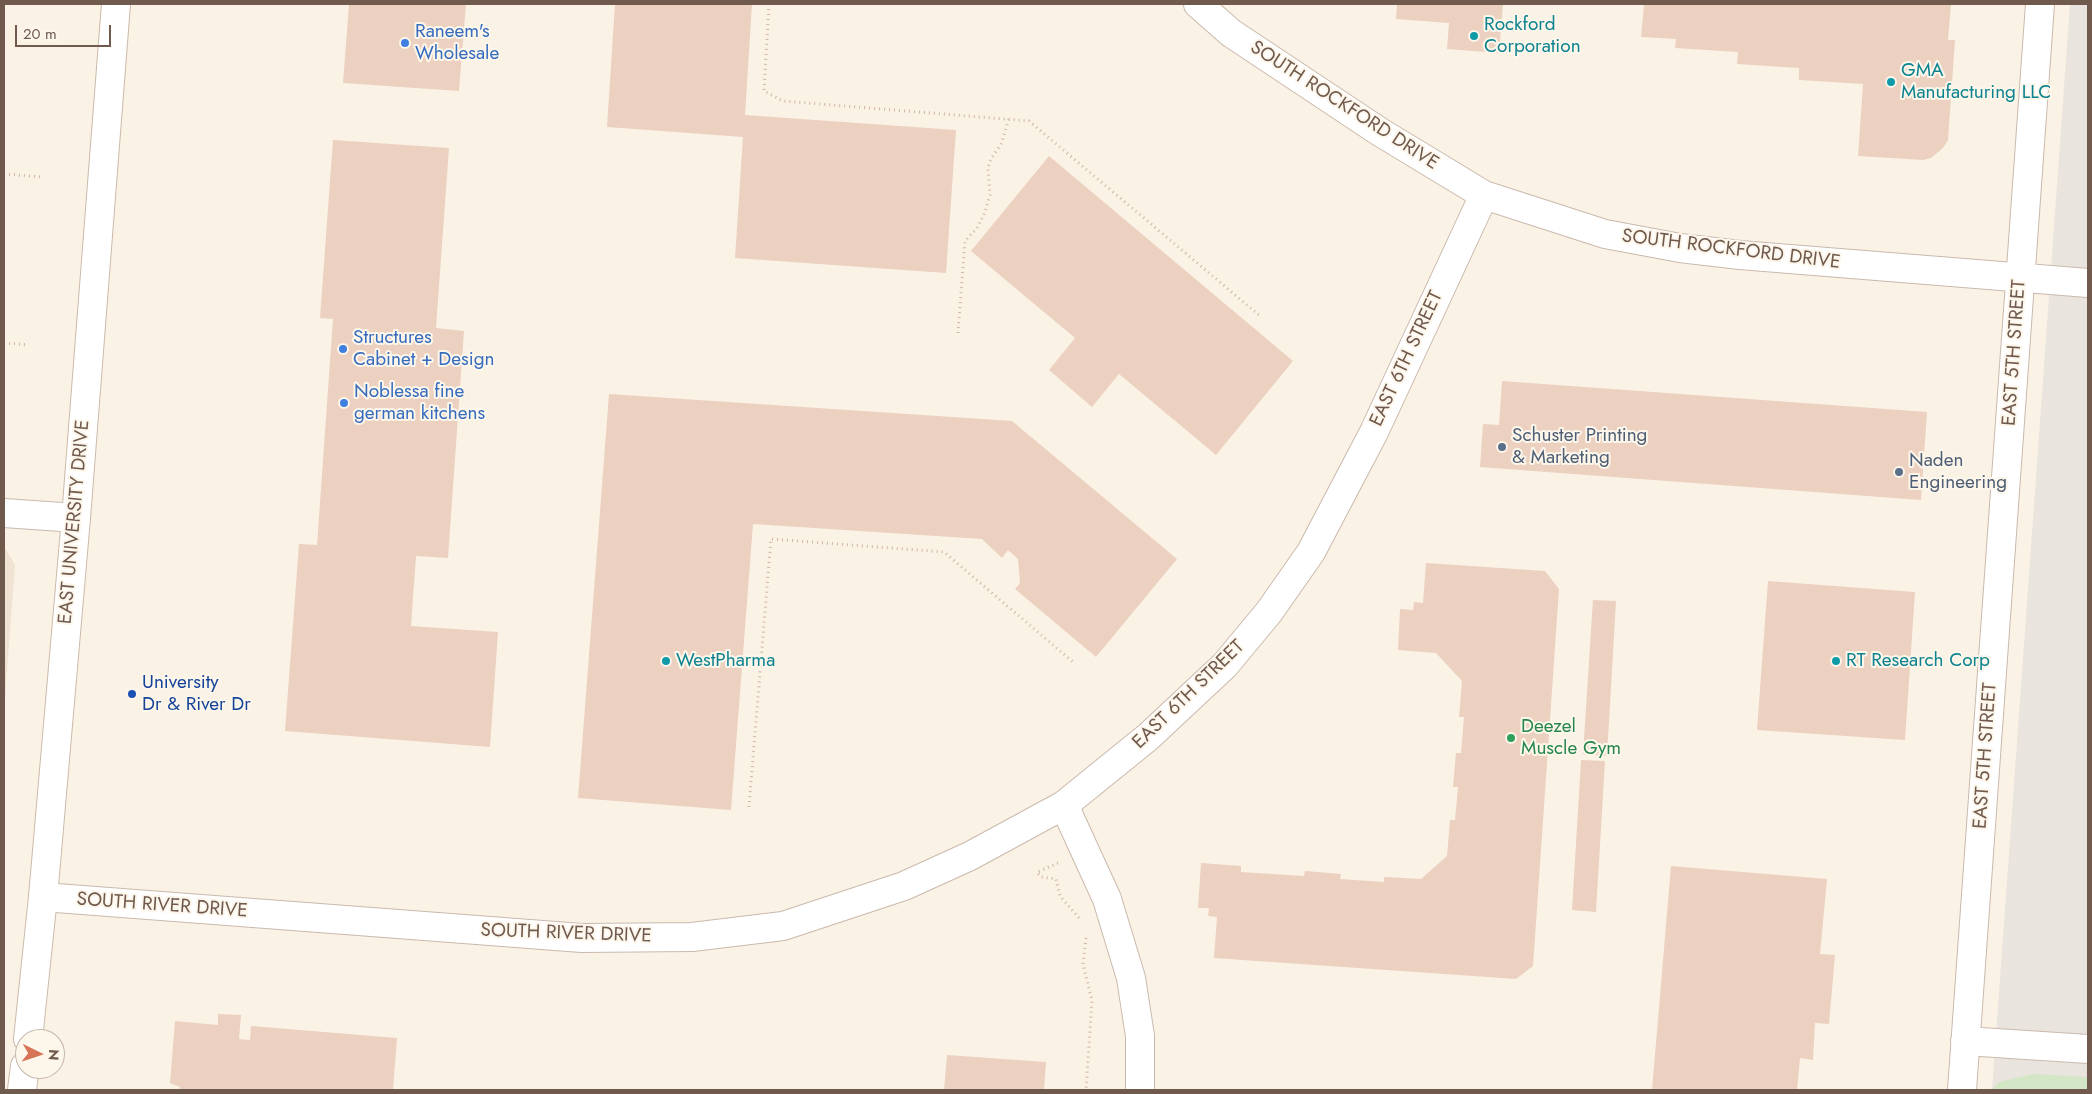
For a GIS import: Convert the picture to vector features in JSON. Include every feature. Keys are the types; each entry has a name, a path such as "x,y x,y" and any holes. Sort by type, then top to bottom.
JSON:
{"street":[{"name":"EAST UNIVERSITY DRIVE","path":"29,1029 43,897 76,518 116,4"},
{"name":"SOUTH ROCKFORD DRIVE","path":"1198,4 1231,33 1380,132 1484,194 1605,234 1680,248 1817,262 2088,283"},
{"name":"EAST 5TH STREET","path":"1962,1090 2040,4"},
{"name":"EAST 6TH STREET","path":"1064,805 1148,737 1225,665 1269,612 1311,552 1374,432 1484,194"},
{"path":"4,513 76,518"},
{"path":"1064,805 1106,899 1131,978 1140,1036 1140,1090"},
{"name":"SOUTH RIVER DRIVE","path":"43,897 582,938 692,937 783,926 904,886 970,856 1064,805"},
{"path":"1966,1041 2088,1049"}],"path":[{"path":"769,4 764,91 782,102 1029,121 1260,316"},
{"path":"958,333 964,241 977,228 985,212 990,196 988,167 1001,144 1009,119"},
{"path":"4,174 42,177"},
{"path":"4,344 29,345"},
{"path":"749,807 771,540 944,552 1073,662"},
{"path":"1081,920 1060,896 1056,879 1040,877 1037,872 1084,852"},
{"path":"1086,936 1083,964 1092,1001 1086,1090"}],"shaded area":[{"path":"2070,4 2088,4 2088,1090 1992,1090"},
{"path":"4,546 15,565 4,711"}],"green space":[{"path":"2033,1074 2088,1077 2088,1090 1992,1090 1999,1082"}],"building":[{"name":"Raneem's Wholesale","path":"349,4 466,4 459,91 343,83"},
{"path":"615,4 752,4 745,115 956,130 946,273 735,258 743,137 607,127"},
{"name":"Rockford Corporation","path":"1397,4 1503,4 1499,53 1447,49 1449,23 1396,19"},
{"name":"GMA Manufacturing LLC","path":"1644,4 1951,4 1948,40 1955,40 1948,140 1943,148 1931,158 1923,160 1858,156 1863,84 1799,80 1799,68 1737,64 1738,52 1675,48 1676,39 1641,37"},
{"path":"333,140 449,148 436,328 464,331 448,558 416,556 411,626 498,632 490,747 285,731 299,544 317,545 333,319 320,318"},
{"path":"1049,156 1293,361 1216,455 1119,374 1092,407 1049,370 1075,338 971,251"},
{"path":"1502,381 1927,412 1921,500 1480,467 1483,424 1499,425"},
{"path":"609,394 1012,421 1177,559 1096,657 1015,589 1020,583 1018,559 1008,550 1002,558 982,539 753,524 731,810 578,798"},
{"path":"1426,563 1545,571 1559,589 1533,966 1516,979 1214,958 1217,917 1208,916 1209,908 1198,908 1201,863 1241,866 1241,872 1304,876 1305,871 1341,874 1340,879 1384,882 1384,877 1421,879 1447,856 1450,820 1455,820 1458,787 1453,787 1456,753 1461,753 1464,717 1459,717 1462,681 1436,653 1398,650 1400,609 1413,610 1414,602 1423,603"},
{"name":"RT Research Corp","path":"1768,581 1915,592 1905,740 1757,730"},
{"path":"1593,600 1616,601 1607,756 1583,754"},
{"path":"1581,760 1605,761 1596,912 1572,910"},
{"path":"1671,866 1827,879 1820,954 1835,955 1829,1024 1815,1023 1813,1060 1800,1058 1797,1090 1652,1090"},
{"path":"218,1014 241,1015 239,1039 250,1040 251,1026 397,1038 393,1090 179,1090 180,1087 170,1083 175,1021 218,1025"},
{"path":"947,1055 1046,1062 1044,1090 944,1090"}],"place":[{"name":"Rockford Corporation","path":"1474,36"},
{"name":"Raneem's Wholesale","path":"405,43"},
{"name":"GMA Manufacturing LLC","path":"1891,82"},
{"name":"Structures Cabinet + Design","path":"343,349"},
{"name":"Noblessa fine german kitchens","path":"344,403"},
{"name":"Schuster Printing & Marketing","path":"1502,447"},
{"name":"Naden Engineering","path":"1899,472"},
{"name":"WestPharma","path":"666,661"},
{"name":"RT Research Corp","path":"1836,661"},
{"name":"University Dr & River Dr","path":"132,694"},
{"name":"Deezel Muscle Gym","path":"1511,738"}]}
